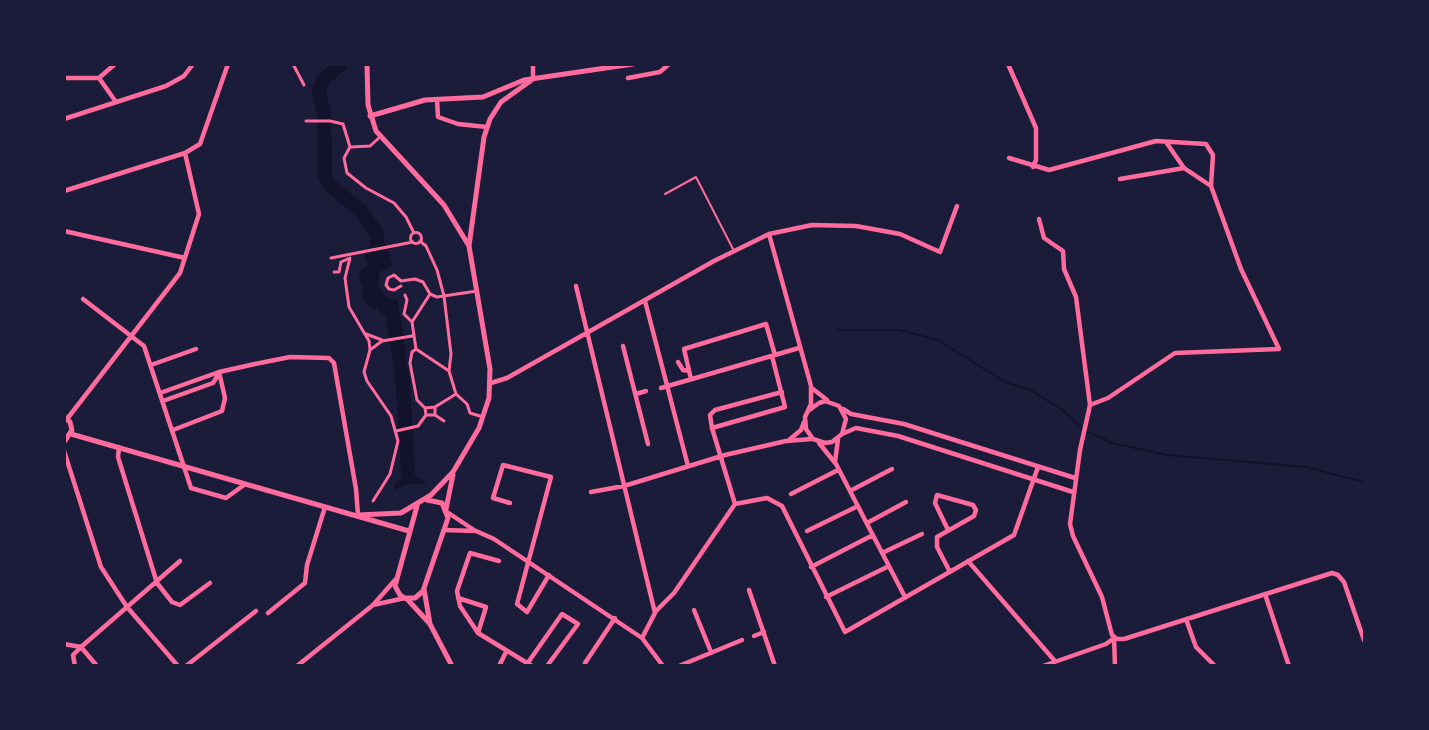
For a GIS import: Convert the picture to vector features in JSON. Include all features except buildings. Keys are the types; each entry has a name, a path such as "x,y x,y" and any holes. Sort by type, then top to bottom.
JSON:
{"street":[{"path":"64,78 99,78 115,64"},
{"path":"64,118 176,81 193,64"},
{"path":"64,191 185,153 200,144 228,64"},
{"path":"293,64 304,85"},
{"path":"367,64 366,94 370,116 376,131 444,205 469,246 479,291 490,383 483,417 453,472 444,530 424,588 415,598 373,605"},
{"path":"533,64 533,79"},
{"path":"370,116 409,104 437,99 483,97 521,81 633,64"},
{"path":"628,78 660,72 669,64"},
{"path":"1008,64 1036,128 1036,160 1033,167"},
{"path":"99,78 116,102"},
{"path":"469,246 487,127 503,100 533,79"},
{"path":"499,92 503,100"},
{"path":"437,99 438,117 458,124 487,127"},
{"path":"306,121 330,121 343,124 350,147 345,158 347,173 366,188 394,203 406,217 414,233 420,235 420,241"},
{"path":"350,147 370,146 381,136"},
{"path":"1009,158 1033,167 1050,170 1156,141 1206,144 1213,155 1211,186 1240,269 1280,349 1175,353 1108,398 1090,405"},
{"path":"1166,142 1184,168 1211,186"},
{"path":"64,442 72,434 72,426 66,418 177,278 199,214 185,153"},
{"path":"1120,179 1184,168"},
{"path":"490,383 507,378 734,251 769,234 812,225 856,226 900,234 940,252 957,206"},
{"path":"1039,219 1044,238 1063,251 1064,269 1076,297 1090,405 1073,492 1071,530 1102,597 1113,636 1114,666"},
{"path":"64,231 185,258"},
{"path":"413,242 410,237 414,233"},
{"path":"769,234 811,386 808,411 801,430 786,441"},
{"path":"331,258 420,241 426,246 437,270 444,296 451,354 449,371 456,394 467,404 470,413 483,417"},
{"path":"334,272 339,272 341,262 350,258 345,278 348,299 355,320 364,333 370,350 364,372 367,381 388,411 397,431 397,454 394,464 379,495 373,501"},
{"path":"400,286 397,290 389,289 386,282 394,275 401,281 415,279 423,282 430,294"},
{"path":"576,286 655,613"},
{"path":"430,294 444,296 479,291"},
{"path":"430,294 412,322 412,336 416,350 449,371"},
{"path":"405,295 407,300 404,314 412,322"},
{"path":"83,299 144,346 186,468 190,488 226,498 244,485"},
{"path":"645,301 688,466"},
{"path":"691,379 684,349 766,324 785,407 712,428"},
{"path":"364,333 382,340 412,336"},
{"path":"370,350 382,340"},
{"path":"623,346 648,444"},
{"path":"660,388 799,348"},
{"path":"151,365 196,349"},
{"path":"397,431 418,426 426,415 425,408 417,400 410,363 412,352 416,350"},
{"path":"160,393 219,372 290,357 327,357 332,360 356,489 358,515"},
{"path":"678,362 683,370 689,371"},
{"path":"163,401 213,383 219,372"},
{"path":"173,430 222,411 225,398 219,372"},
{"path":"811,386 823,399 851,414 891,420 1076,478"},
{"path":"636,394 646,391"},
{"path":"735,504 710,415 715,410 782,392"},
{"path":"425,408 435,407 456,394"},
{"path":"808,411 819,403 832,403"},
{"path":"838,406 846,419 842,434"},
{"path":"435,407 435,415"},
{"path":"426,415 435,415 444,421"},
{"path":"805,417 806,429 837,467 905,597"},
{"path":"591,492 624,486 721,456 786,441 816,440 825,443 842,434 860,429 918,442 1073,492"},
{"path":"918,442 922,429"},
{"path":"72,434 409,531"},
{"path":"837,467 838,438"},
{"path":"119,447 118,457 157,584 172,602 180,605 210,583"},
{"path":"64,451 101,567 127,607 178,666"},
{"path":"510,502 493,498 503,465 551,477 517,604 527,612 549,574"},
{"path":"791,494 837,467"},
{"path":"642,638 655,613 675,593 735,504 767,498 782,506 844,632 1016,532 1038,467"},
{"path":"850,491 892,469"},
{"path":"451,665 430,624 396,590 395,580 415,509 453,472"},
{"path":"948,530 935,502 937,495 973,505 976,510 974,516 937,537 936,543 950,572"},
{"path":"358,515 395,514 421,502 436,500 476,531 494,539 615,618 642,638 663,666"},
{"path":"867,523 906,502"},
{"path":"807,531 858,506"},
{"path":"268,613 305,583 307,565 324,507"},
{"path":"444,530 476,531"},
{"path":"882,553 922,534"},
{"path":"811,567 873,536"},
{"path":"499,561 470,554 458,591 460,606 478,633 530,665 562,614 579,624 547,666"},
{"path":"72,660 81,647 157,584 180,561"},
{"path":"968,561 1054,660"},
{"path":"826,597 889,566"},
{"path":"1113,636 1124,639 1328,573 1338,575 1344,582 1365,640"},
{"path":"297,666 373,605 395,580"},
{"path":"424,588 430,624"},
{"path":"749,590 775,666"},
{"path":"1265,594 1289,666"},
{"path":"458,598 486,607 478,633"},
{"path":"694,610 711,652"},
{"path":"186,666 256,611"},
{"path":"585,663 615,618"},
{"path":"1186,619 1196,647 1215,666"},
{"path":"754,636 764,632"},
{"path":"1043,666 1054,660 1106,644 1113,636"},
{"path":"679,666 742,640"},
{"path":"64,644 81,647 97,666"},
{"path":"500,666 506,652"},
{"path":"64,660 72,660"},
{"path":"72,660 75,666"}],"lane":[{"path":"665,194 696,177 734,251"}],"shaded area":[{"path":"389,251 392,266 382,271 366,262 365,254"},
{"path":"368,265 380,272 377,284 362,286 358,274"},
{"path":"379,286 384,296 375,310 364,301 362,289"},
{"path":"386,297 397,300 399,314 386,316 377,309"},
{"path":"400,317 403,331 392,335 388,319"},
{"path":"411,473 428,484 410,483 395,490 395,483 406,474"}],"waterway":[{"path":"341,64 324,79 319,91 324,114 325,177 332,187 362,212 377,234 378,255 369,286 393,315 403,385 408,473"},
{"path":"838,330 899,330 938,340 1005,382 1031,390 1064,411 1084,430 1112,443 1167,455 1306,467 1364,482"}]}
